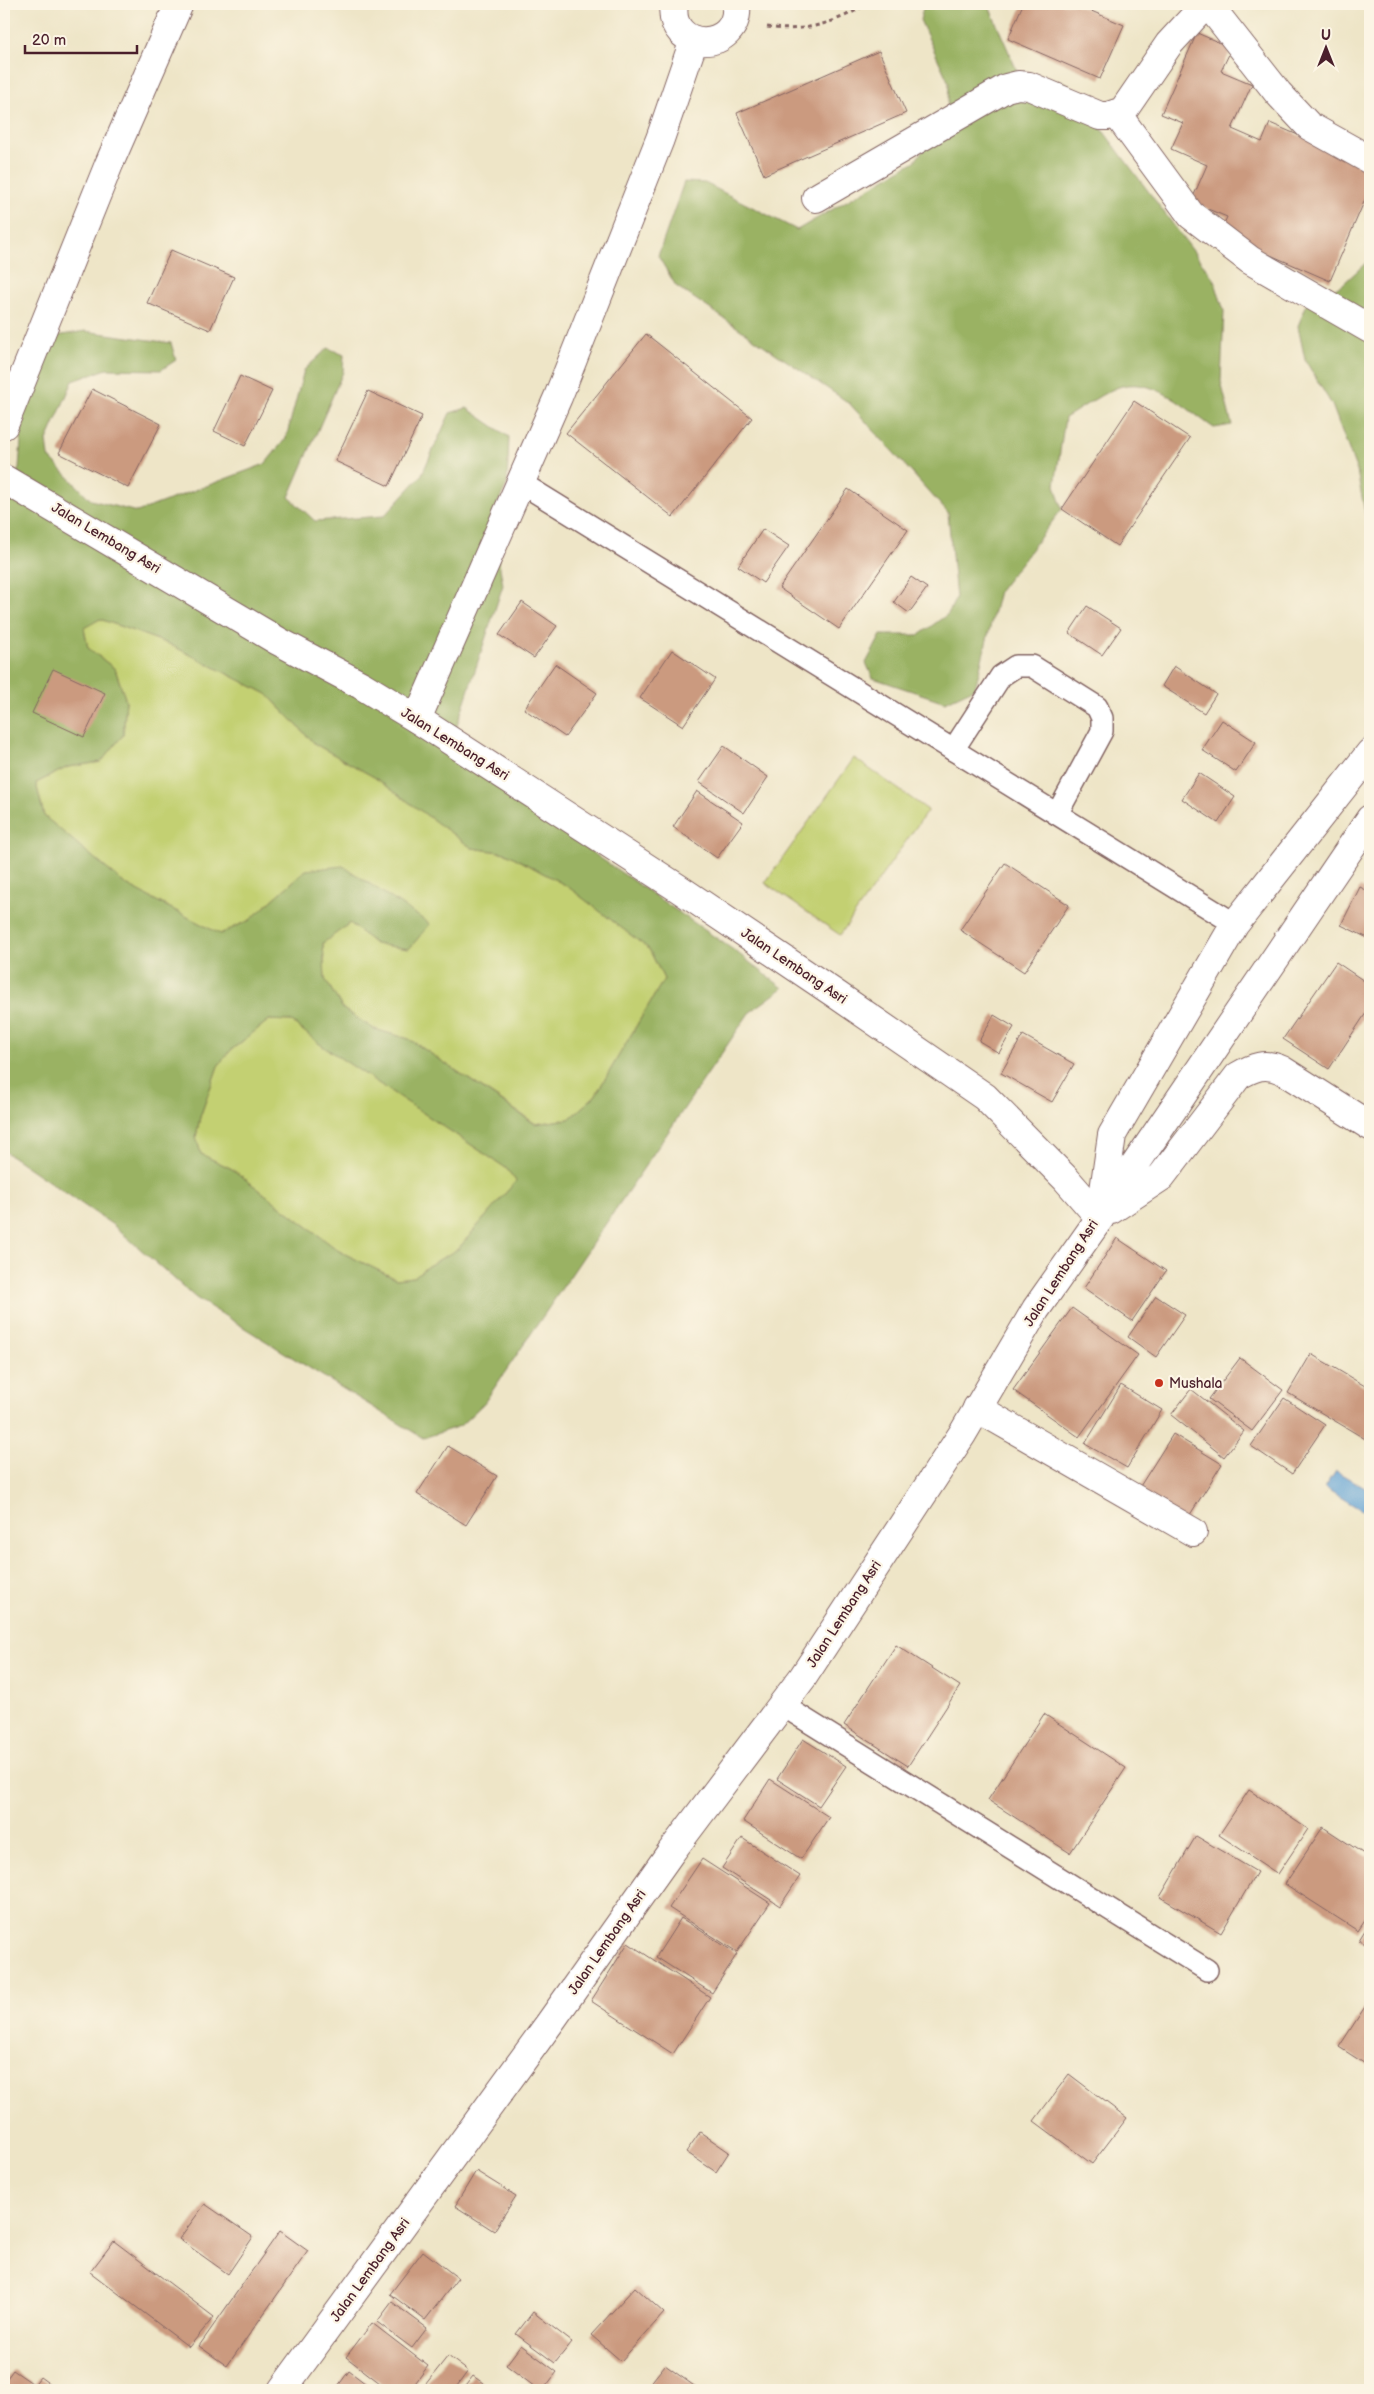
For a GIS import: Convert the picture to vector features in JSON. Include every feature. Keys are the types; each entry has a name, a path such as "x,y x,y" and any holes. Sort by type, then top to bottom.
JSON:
{"street":[{"path":"4,425 109,164 179,4"},
{"path":"674,4 675,23 682,33 694,40 707,42 720,38 735,13"},
{"path":"816,198 1006,88 1018,85 1029,86 1100,116 1123,111 1169,44 1207,4 1278,93 1309,126 1370,160"},
{"path":"417,719 521,483 660,139 694,40"},
{"path":"1116,114 1191,215 1250,260 1370,329"},
{"name":"Jalan Lembang Asri","path":"4,479 278,641 361,685 417,719 678,888 985,1098 1066,1179 1100,1218 1036,1309 977,1408 803,1677 671,1852 549,2024 282,2390"},
{"path":"1100,1218 1112,1135 1236,924 1370,753"},
{"path":"1100,1218 1370,820"},
{"path":"1100,1218 1161,1176 1238,1076 1250,1069 1263,1065 1273,1066 1282,1070 1370,1126"},
{"path":"977,1408 1192,1532"}],"lane":[{"path":"521,483 1236,924"},
{"path":"953,750 1001,676 1016,666 1032,666 1097,708 1102,718 1102,731 1057,814"},
{"path":"782,1705 1207,1970"}],"path":[{"path":"735,13 782,30 805,29 849,15 867,4"}],"green space":[{"path":"924,4 988,4 1018,73 1068,84 1214,279 1224,311 1221,382 1232,425 1214,428 1171,397 1147,387 1135,385 1122,386 1109,391 1065,418 1055,485 1062,509 999,591 975,688 945,702 873,678 866,663 881,635 919,635 948,614 956,598 948,513 849,403 676,286 658,256 684,182 705,183 797,230 915,161 947,119 949,83 920,20"},
{"path":"1370,259 1370,539 1357,471 1332,405 1305,360 1298,326 1308,301 1341,286"},
{"path":"85,331 171,343 176,360 161,370 107,369 73,381 47,440 49,457 91,500 137,512 265,464 286,438 304,370 328,348 344,355 343,372 289,497 315,521 384,516 421,476 450,413 467,408 509,437 507,484 491,517 503,585 448,753 735,951 783,988 749,1013 484,1403 460,1426 423,1438 196,1298 113,1225 4,1151 4,507 19,468 25,382 51,337","holes":["100,619 169,644 267,694 315,744 374,777 472,848 506,853 567,886 649,949 664,979 595,1096 569,1119 535,1124 409,1039 374,1029 343,1009 325,979 323,943 350,923 375,944 409,949 430,924 343,866 306,870 250,920 220,934 126,885 44,816 36,783 68,767 101,762 123,735 126,701 115,669 88,648 84,628","269,1020 291,1021 321,1045 506,1168 516,1181 458,1249 428,1266 414,1277 396,1279 339,1251 232,1169 201,1154 196,1137 200,1117 218,1066 230,1051"]},
{"path":"100,619 169,644 267,694 315,744 374,777 472,848 506,853 567,886 649,949 664,979 595,1096 569,1119 536,1124 409,1039 374,1029 343,1009 325,979 323,943 350,923 375,944 408,949 430,924 306,870 250,920 220,934 126,885 44,816 36,783 68,767 101,762 123,735 126,701 115,669 88,648 83,628"},
{"path":"854,758 928,810 840,935 765,883"},
{"path":"269,1020 291,1021 321,1045 506,1168 516,1181 458,1249 428,1266 414,1277 396,1279 339,1251 232,1169 201,1154 196,1137 200,1117 218,1066 230,1051"}],"water":[{"path":"1336,1471 1370,1491 1370,1515 1325,1488"}],"building":[{"path":"1023,4 1075,4 1124,25 1100,79 1008,39"},
{"path":"1197,33 1232,48 1221,71 1252,84 1232,129 1262,142 1270,123 1370,166 1370,188 1330,281 1220,233 1227,217 1191,202 1207,165 1171,149 1183,123 1161,114"},
{"path":"879,51 906,113 764,175 737,113"},
{"path":"171,250 234,277 210,330 147,303"},
{"path":"646,334 752,418 673,517 566,433"},
{"path":"240,376 272,391 245,446 214,431"},
{"path":"92,389 161,424 128,488 59,453"},
{"path":"368,391 422,416 389,486 335,461"},
{"path":"1134,401 1190,438 1117,546 1062,509"},
{"path":"848,489 908,530 839,629 779,588"},
{"path":"763,529 789,546 763,583 738,566"},
{"path":"911,577 927,588 909,613 894,602"},
{"path":"522,602 557,626 534,658 499,635"},
{"path":"1087,606 1121,628 1102,655 1069,633"},
{"path":"672,650 715,679 683,726 640,698"},
{"path":"555,664 597,693 565,737 524,709"},
{"path":"1174,666 1216,694 1204,713 1162,686"},
{"path":"53,669 105,693 84,737 32,713"},
{"path":"1222,720 1256,742 1236,772 1202,750"},
{"path":"724,746 768,777 744,813 699,782"},
{"path":"1199,773 1235,797 1218,823 1182,799"},
{"path":"697,791 743,822 717,858 673,827"},
{"path":"1005,863 1069,905 1024,972 960,930"},
{"path":"1360,887 1370,892 1370,939 1341,925"},
{"path":"1336,962 1370,985 1370,1007 1329,1069 1283,1039"},
{"path":"994,1015 1014,1027 999,1053 979,1041"},
{"path":"1023,1035 1074,1064 1052,1102 1001,1073"},
{"path":"1117,1238 1166,1271 1132,1321 1084,1288"},
{"path":"1156,1296 1185,1315 1156,1357 1128,1337"},
{"path":"1072,1308 1138,1355 1079,1437 1013,1390"},
{"path":"1311,1354 1370,1389 1370,1434 1367,1440 1288,1393"},
{"path":"1240,1358 1283,1390 1252,1431 1209,1399"},
{"path":"1121,1385 1162,1410 1127,1468 1085,1444"},
{"path":"1191,1389 1244,1431 1224,1457 1171,1415"},
{"path":"1284,1398 1325,1425 1292,1474 1251,1446"},
{"path":"1173,1434 1222,1464 1186,1521 1137,1491"},
{"path":"448,1446 497,1476 466,1525 417,1494"},
{"path":"896,1645 960,1686 908,1766 844,1725"},
{"path":"1044,1714 1126,1768 1070,1853 988,1800"},
{"path":"803,1739 846,1766 819,1806 777,1779"},
{"path":"770,1779 829,1817 801,1859 743,1821"},
{"path":"1249,1790 1308,1829 1278,1874 1219,1835"},
{"path":"1323,1827 1370,1858 1370,1913 1358,1931 1285,1884"},
{"path":"1196,1836 1257,1872 1221,1933 1160,1897"},
{"path":"742,1838 800,1876 780,1906 722,1868"},
{"path":"702,1859 770,1903 737,1952 669,1908"},
{"path":"681,1918 737,1954 712,1993 656,1957"},
{"path":"1370,1922 1370,1947 1359,1940"},
{"path":"628,1943 710,1997 673,2054 591,2001"},
{"path":"1370,1999 1370,2067 1339,2047"},
{"path":"1069,2074 1127,2118 1092,2164 1034,2121"},
{"path":"700,2132 729,2152 716,2172 686,2152"},
{"path":"476,2171 516,2196 494,2231 455,2206"},
{"path":"205,2204 253,2237 228,2274 179,2239"},
{"path":"280,2231 308,2251 227,2366 199,2346"},
{"path":"114,2241 214,2317 189,2347 90,2272"},
{"path":"423,2251 458,2278 425,2320 390,2294"},
{"path":"635,2287 664,2313 621,2361 591,2335"},
{"path":"392,2302 427,2328 412,2348 377,2322"},
{"path":"533,2312 572,2342 555,2363 516,2334"},
{"path":"372,2323 428,2366 410,2390 389,2390 346,2357"},
{"path":"521,2345 557,2372 543,2390 539,2390 506,2365"},
{"path":"448,2356 468,2371 454,2390 432,2390 425,2385"},
{"path":"665,2365 697,2388 695,2390 645,2390"},
{"path":"13,2370 32,2383 27,2390 4,2390 4,2382"},
{"path":"349,2371 374,2390 335,2390"},
{"path":"473,2376 493,2390 462,2390"},
{"path":"40,2377 58,2390 30,2390"}],"place":[{"name":"Mushala","path":"1159,1383"}]}
